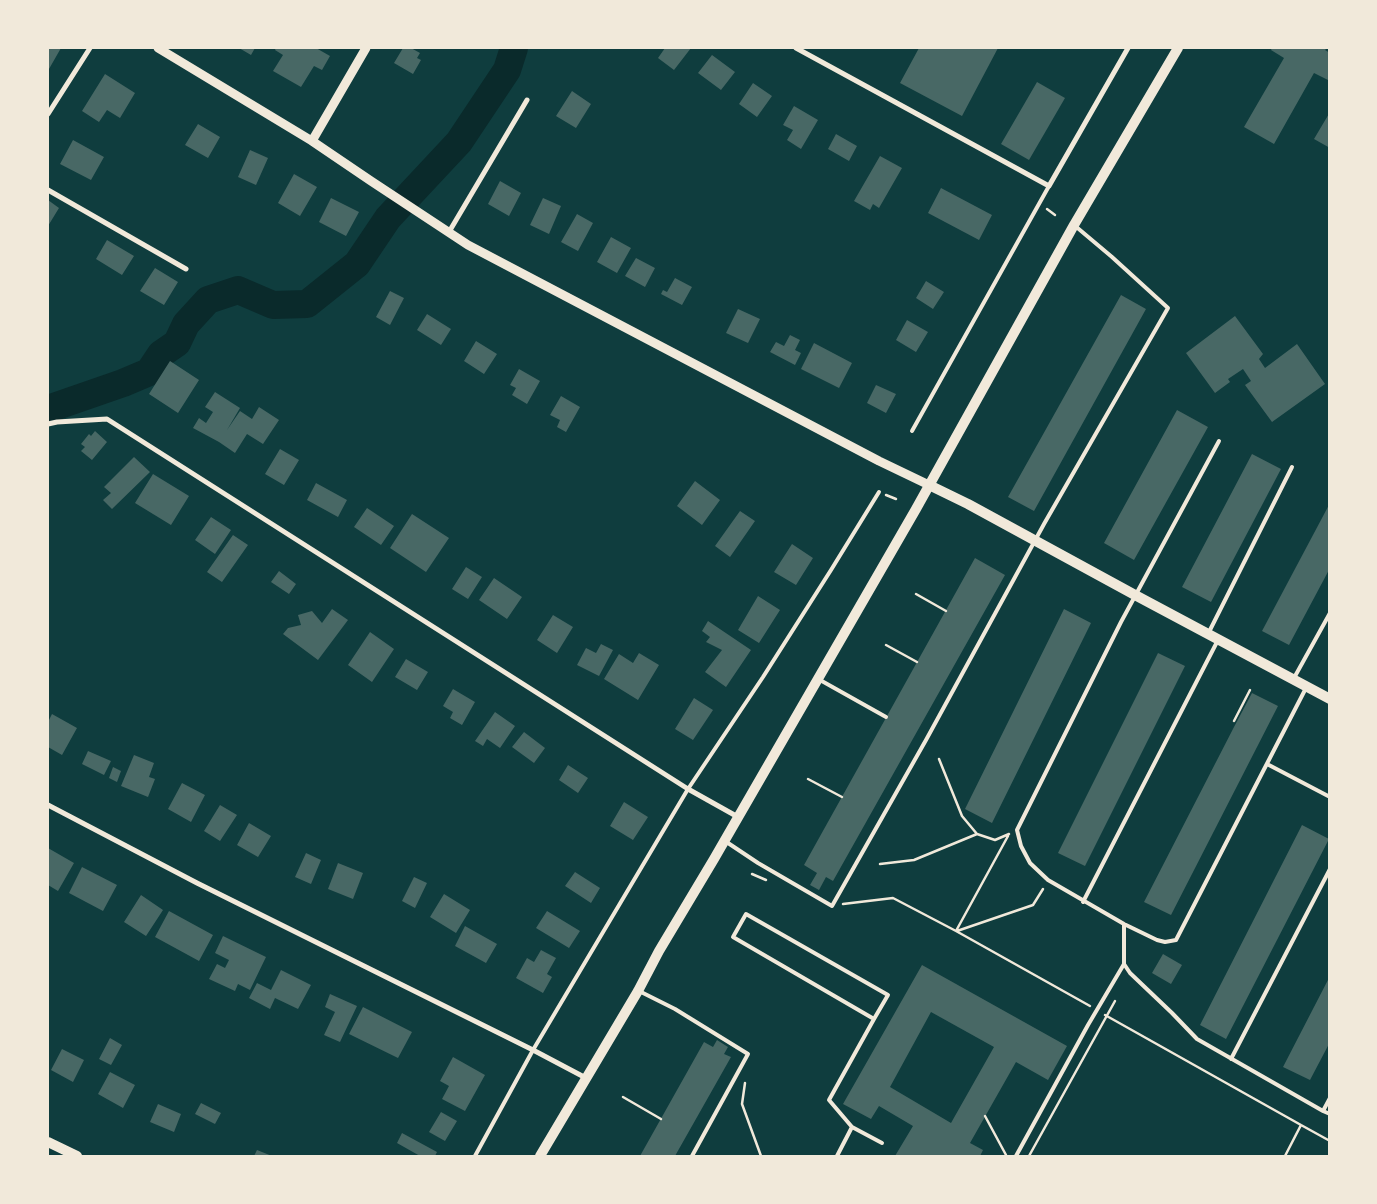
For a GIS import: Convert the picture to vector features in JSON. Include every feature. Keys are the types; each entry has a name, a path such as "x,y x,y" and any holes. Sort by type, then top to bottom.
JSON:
{"main road":[{"path":"540,1156 725,841 916,509 1074,225 1178,48"},
{"path":"929,485 968,504 1208,635 1330,699"},
{"path":"48,1142 77,1156"}],"street":[{"path":"48,114 90,48"},
{"path":"158,48 312,141 468,245 878,461 929,485"},
{"path":"312,141 366,48"},
{"path":"796,48 1049,186 1128,48"},
{"path":"449,232 527,100"},
{"path":"48,190 186,269"},
{"path":"48,424 107,419 688,789 738,817"},
{"path":"48,806 586,1078"}],"lane":[{"path":"912,430 1049,186"},
{"path":"725,841 758,864 832,906 1035,541 1168,308 1074,225"},
{"path":"1219,441 1146,578 1135,595 1017,830 1021,846 1030,863 1048,880 1083,902 1124,924 1157,940 1164,942 1176,940 1306,687"},
{"path":"1208,635 1292,467"},
{"path":"475,1156 533,1050 688,789 784,644 879,492"},
{"path":"1293,680 1330,613"},
{"path":"1083,902 1218,640"},
{"path":"818,679 886,717"},
{"path":"1266,764 1330,797"},
{"path":"1231,1059 1330,869"},
{"path":"874,1019 733,936 746,914 888,995 829,1100 852,1126 882,1143"},
{"path":"1016,1156 1124,964 1124,924"},
{"path":"1124,964 1130,973 1197,1040 1330,1114"},
{"path":"638,991 675,1009 748,1054 692,1156"},
{"path":"1323,1111 1330,1098"},
{"path":"837,1156 852,1126"}],"path":[{"path":"916,594 946,611"},
{"path":"886,645 917,662"},
{"path":"1234,721 1250,690"},
{"path":"939,759 962,816 977,834 995,840 1010,833 956,931"},
{"path":"808,779 842,797"},
{"path":"880,864 914,860 977,834"},
{"path":"956,931 1033,906 1048,880"},
{"path":"832,906 893,898 956,931 1330,1141"},
{"path":"1029,1156 1116,999"},
{"path":"745,1079 742,1104 761,1156"},
{"path":"623,1097 661,1119"},
{"path":"985,1116 1006,1156"},
{"path":"1285,1156 1301,1125"}],"building":[{"path":"48,48 61,48 49,69 48,68"},
{"path":"239,48 255,48 251,55"},
{"path":"276,48 316,48 330,56 322,70 314,66 301,87 273,71 283,55 275,50"},
{"path":"403,48 411,48 420,53 417,58 421,60 413,74 394,63"},
{"path":"665,48 691,48 674,70 658,58"},
{"path":"919,48 998,48 962,116 900,83"},
{"path":"1272,48 1327,48 1325,50 1330,53 1330,81 1314,73 1274,144 1244,127 1284,58 1271,50"},
{"path":"712,55 735,72 721,90 698,73"},
{"path":"105,74 135,93 120,118 107,110 99,122 82,111"},
{"path":"1037,82 1065,98 1029,160 1001,144"},
{"path":"753,83 772,96 757,117 739,104"},
{"path":"572,91 591,104 576,128 556,116"},
{"path":"794,106 818,120 801,149 787,140 793,130 783,125"},
{"path":"1330,112 1330,148 1314,139"},
{"path":"198,124 220,137 208,158 185,145"},
{"path":"836,134 857,146 849,161 828,149"},
{"path":"73,140 104,157 91,180 60,164"},
{"path":"250,150 268,158 256,185 238,177"},
{"path":"880,156 902,168 879,208 873,204 870,210 854,201"},
{"path":"294,174 317,187 300,216 278,203"},
{"path":"500,181 521,193 509,216 488,204"},
{"path":"941,188 992,215 979,240 928,213"},
{"path":"331,198 359,212 346,236 319,222"},
{"path":"543,198 561,206 549,234 530,225"},
{"path":"48,200 59,208 48,226"},
{"path":"577,214 593,223 578,251 561,242"},
{"path":"611,237 631,248 617,273 597,262"},
{"path":"107,240 134,256 122,275 96,259"},
{"path":"636,258 655,268 645,287 625,276"},
{"path":"155,268 178,282 164,305 140,291"},
{"path":"675,278 692,287 682,305 661,294 663,290 667,292"},
{"path":"926,281 944,292 933,309 916,298"},
{"path":"390,291 404,298 390,325 376,317"},
{"path":"1121,295 1146,309 1034,511 1008,497"},
{"path":"738,309 760,319 748,343 726,333"},
{"path":"427,314 451,329 441,345 417,330"},
{"path":"1235,316 1263,354 1259,359 1265,368 1297,344 1325,384 1272,422 1245,385 1251,381 1243,369 1228,379 1230,382 1215,393 1186,353"},
{"path":"907,320 928,332 916,352 896,340"},
{"path":"790,335 800,340 795,350 801,353 795,365 770,352 776,342 784,346"},
{"path":"476,341 497,354 484,374 464,361"},
{"path":"814,343 852,363 839,388 801,369"},
{"path":"170,361 199,380 178,413 149,394"},
{"path":"519,369 540,381 527,404 512,395 516,388 510,385"},
{"path":"876,385 896,394 886,413 867,403"},
{"path":"215,392 240,408 227,430 240,411 252,419 259,407 279,420 263,444 247,434 235,453 193,428 199,418 206,423 213,412 205,407"},
{"path":"561,396 580,407 566,432 557,427 560,420 550,415"},
{"path":"1177,410 1208,427 1134,560 1104,543"},
{"path":"95,431 107,442 92,460 81,451 85,447 81,444 89,434 91,436"},
{"path":"280,449 299,460 284,485 265,474"},
{"path":"1252,454 1281,469 1211,602 1182,587"},
{"path":"134,457 150,472 112,509 103,500 111,493 104,487"},
{"path":"153,474 189,496 171,525 135,503"},
{"path":"695,481 720,500 702,525 677,506"},
{"path":"316,483 347,500 338,517 307,500"},
{"path":"1330,503 1330,568 1289,645 1262,631"},
{"path":"367,508 394,526 381,545 354,527"},
{"path":"740,511 755,521 730,557 715,546"},
{"path":"412,514 449,538 426,572 390,548"},
{"path":"211,517 231,530 215,554 195,540"},
{"path":"233,535 248,545 222,582 207,572"},
{"path":"792,544 813,558 796,585 774,572"},
{"path":"975,558 1005,575 833,881 826,877 819,890 810,885 817,873 804,865"},
{"path":"466,567 482,577 468,599 452,589"},
{"path":"279,571 296,584 289,594 271,582"},
{"path":"494,578 522,597 507,619 479,600"},
{"path":"758,596 780,610 759,643 738,630"},
{"path":"332,609 348,620 318,660 283,634 288,628 301,625 298,615 312,611 322,623"},
{"path":"1064,609 1091,623 992,823 965,809"},
{"path":"553,615 573,627 557,653 537,640"},
{"path":"708,621 751,650 726,687 705,672 722,650 706,642 710,637 702,631"},
{"path":"370,632 394,649 372,682 348,665"},
{"path":"601,644 613,650 599,676 577,665 586,648 596,653"},
{"path":"639,653 659,665 638,700 604,679 619,654 633,663"},
{"path":"1158,653 1185,666 1085,866 1058,853"},
{"path":"406,659 428,672 417,690 395,677"},
{"path":"453,689 475,702 462,725 450,718 453,712 443,706"},
{"path":"1252,693 1278,706 1171,915 1144,902"},
{"path":"694,698 713,710 693,740 675,729"},
{"path":"495,712 515,726 500,748 487,739 483,746 475,741"},
{"path":"52,714 77,728 62,755 48,747 48,722"},
{"path":"524,732 545,748 534,763 512,747"},
{"path":"88,751 111,761 104,775 82,764"},
{"path":"134,755 154,763 149,777 155,779 148,797 121,786"},
{"path":"568,765 588,778 578,793 559,780"},
{"path":"113,767 121,771 117,782 109,778"},
{"path":"182,783 205,795 191,822 168,809"},
{"path":"624,802 648,817 633,840 610,826"},
{"path":"220,805 237,815 220,841 204,831"},
{"path":"249,823 271,836 258,857 237,845"},
{"path":"1302,825 1329,839 1226,1039 1200,1025"},
{"path":"48,848 74,863 58,891 48,885"},
{"path":"306,853 321,860 311,884 295,877"},
{"path":"338,863 363,873 353,899 328,889"},
{"path":"82,867 117,885 103,911 69,893"},
{"path":"575,872 600,888 591,903 565,886"},
{"path":"414,877 427,883 415,908 402,901"},
{"path":"444,894 470,910 456,933 430,917"},
{"path":"141,895 163,910 146,936 124,922"},
{"path":"169,911 213,935 199,961 155,937"},
{"path":"547,911 580,931 569,948 536,928"},
{"path":"465,926 497,944 486,963 455,946"},
{"path":"223,936 266,957 250,990 238,984 235,991 209,979 217,964 225,968 229,960 215,953"},
{"path":"541,950 556,958 547,974 552,977 543,993 516,978 527,958 534,962"},
{"path":"1163,954 1182,965 1171,984 1152,973"},
{"path":"922,965 1067,1046 1048,1080 1016,1062 970,1143 983,1150 980,1156 895,1156 913,1126 879,1106 871,1119 843,1104","holes":["931,1012 994,1047 951,1123 890,1087"]},
{"path":"281,970 311,985 298,1009 275,998 270,1009 249,998 257,983 271,990"},
{"path":"1330,976 1330,1042 1310,1080 1283,1067"},
{"path":"330,994 357,1006 340,1042 324,1035 335,1012 325,1007"},
{"path":"363,1007 412,1032 398,1058 349,1034"},
{"path":"110,1038 122,1045 111,1065 99,1059"},
{"path":"717,1040 728,1047 724,1054 731,1057 675,1156 640,1156 704,1042 713,1047"},
{"path":"62,1049 84,1060 73,1082 51,1070"},
{"path":"453,1057 485,1075 465,1111 442,1099 449,1086 440,1081"},
{"path":"110,1072 135,1085 123,1108 98,1094"},
{"path":"201,1103 221,1113 215,1124 195,1114"},
{"path":"158,1104 181,1114 174,1132 150,1122"},
{"path":"441,1112 457,1121 445,1141 429,1132"},
{"path":"402,1133 437,1152 435,1156 420,1156 397,1143"},
{"path":"257,1150 272,1156 254,1156"}],"waterway":[{"path":"48,409 149,372 161,354 177,343 186,324 208,300 238,290 273,305 307,304 357,264 388,218 459,142 507,70 514,48"}]}
